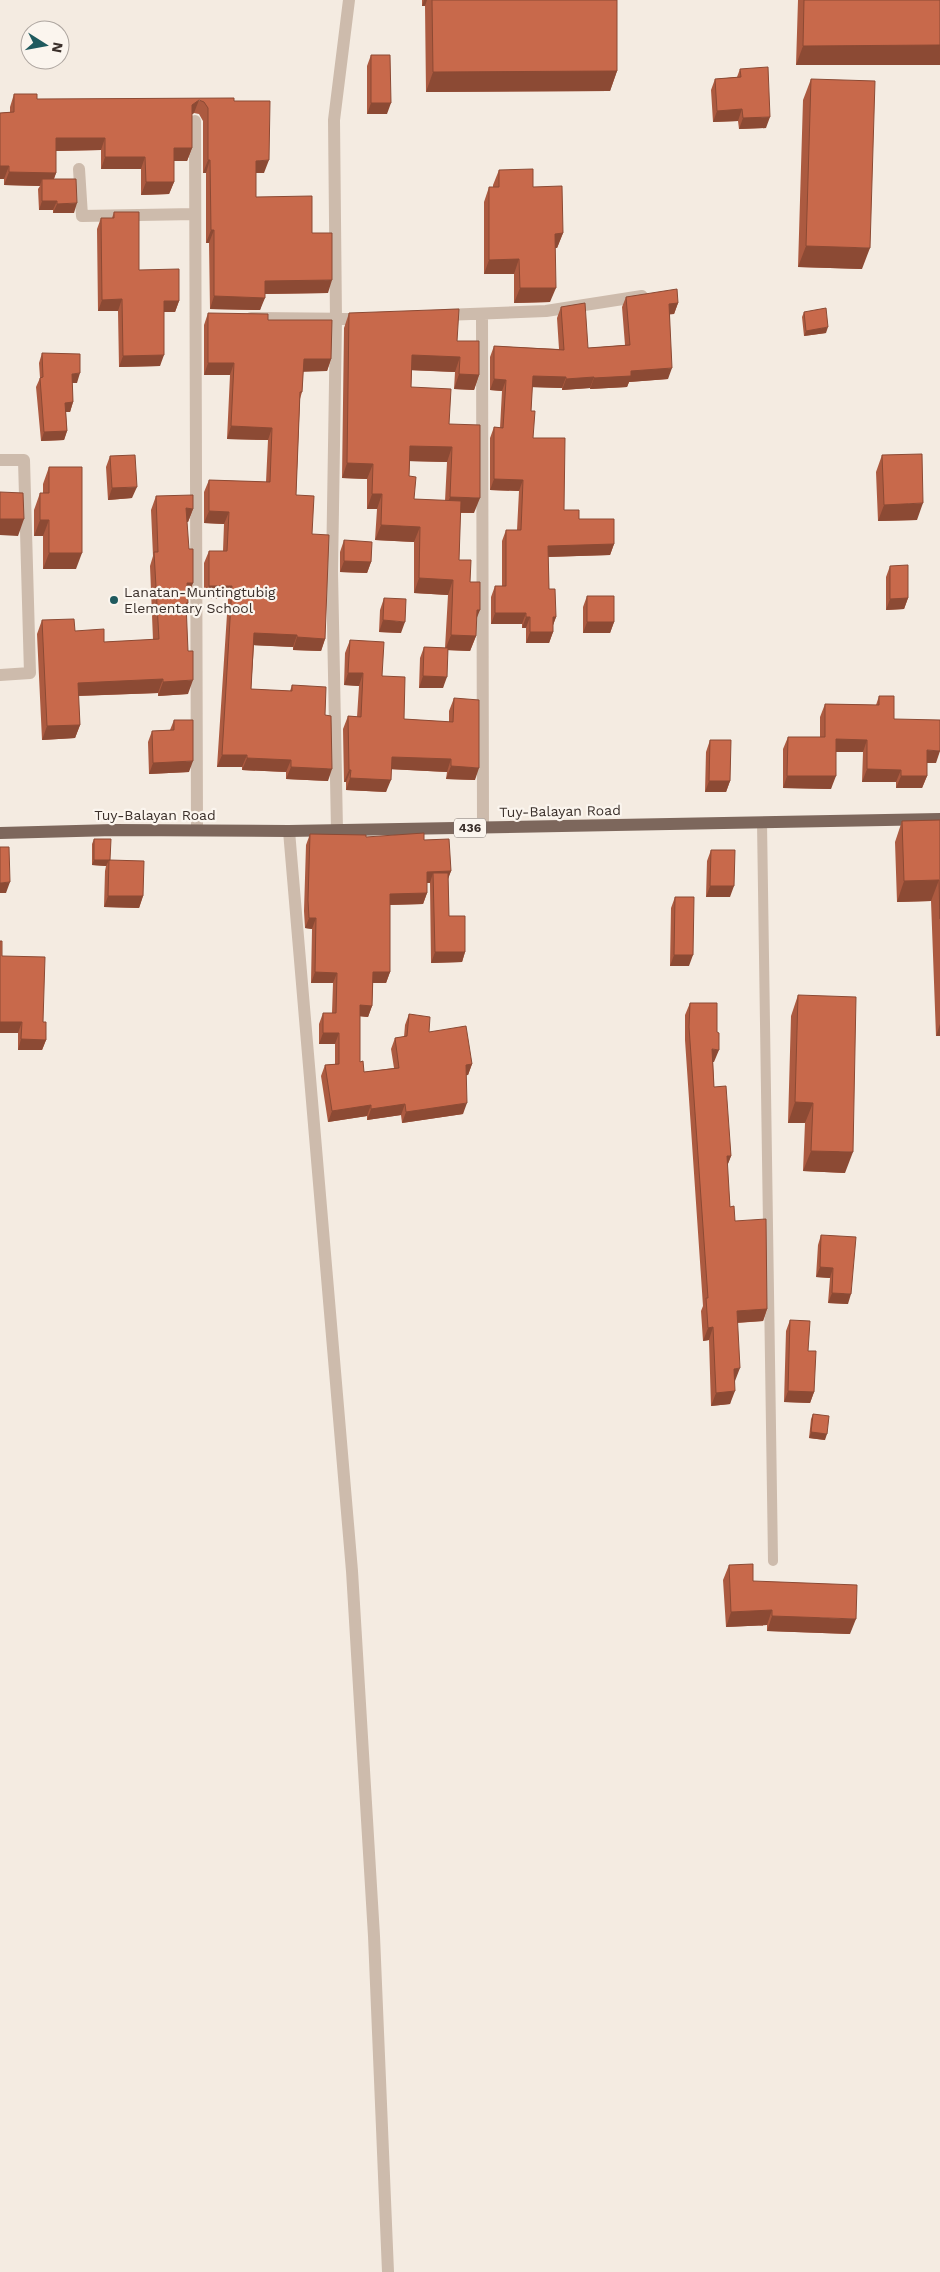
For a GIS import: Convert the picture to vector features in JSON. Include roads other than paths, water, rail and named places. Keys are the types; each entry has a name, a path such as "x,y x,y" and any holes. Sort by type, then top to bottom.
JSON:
{"main road":[{"name":"Tuy-Balayan Road","path":"0,833 114,830 289,831 940,819"}],"street":[{"path":"337,830 332,571 336,320 334,120 349,0"},
{"path":"194,120 195,214 200,317 197,830"},
{"path":"79,169 82,216 195,214"},
{"path":"434,316 546,311 653,294"},
{"path":"482,314 483,827"},
{"path":"242,318 336,320 375,318"},
{"path":"0,460 24,460 30,673 0,675"},
{"path":"289,831 352,1571 373,1926 388,2272"}],"lane":[{"path":"762,822 773,1560"}],"place":[{"name":"Lanatan-Muntingtubig Elementary School","path":"114,600"}]}
